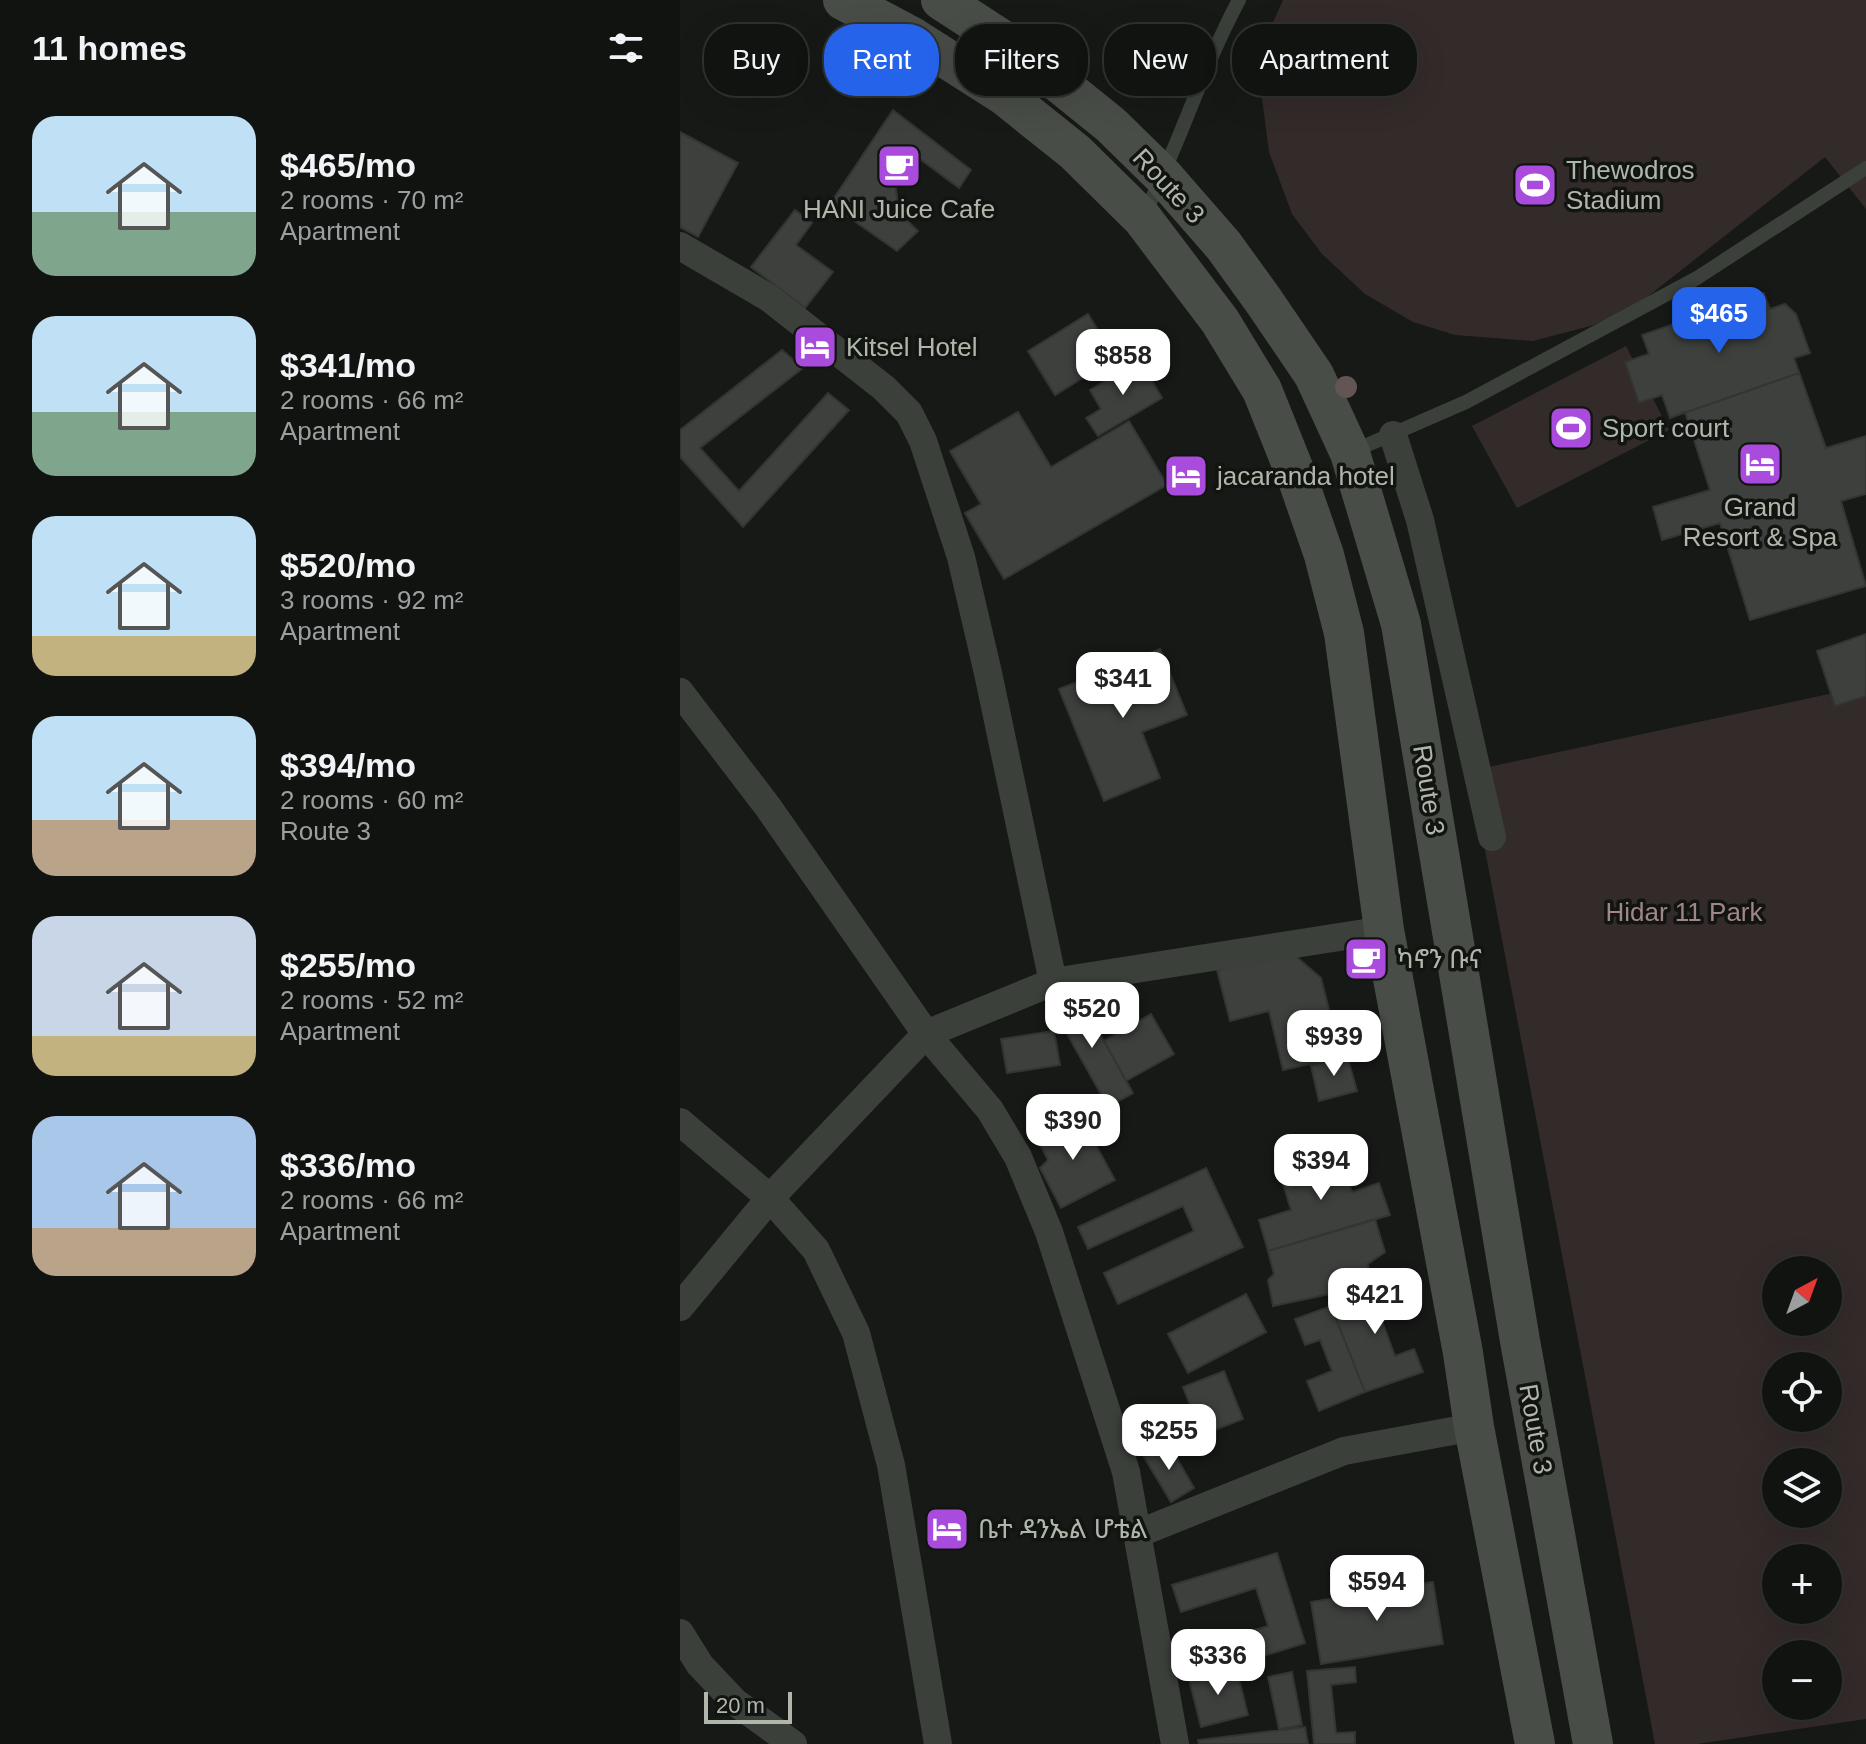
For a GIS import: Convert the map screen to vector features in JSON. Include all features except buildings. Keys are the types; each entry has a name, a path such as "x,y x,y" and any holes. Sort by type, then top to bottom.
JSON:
{"main road":[{"path":"843,0 914,38 1005,96 1075,152 1142,218 1220,321 1262,390 1314,525 1344,633 1384,930 1535,1744"},
{"name":"Route 3","path":"941,0 1018,50 1111,125 1163,176 1224,246 1314,375 1350,453 1401,624 1520,1341 1593,1744"},
{"path":"1463,1353 1520,1341"}],"street":[{"path":"680,246 769,298 884,388 909,413 923,441 961,557 1053,982"},
{"path":"1393,435 1420,520 1492,837"},
{"path":"680,692 768,807 926,1034 990,1110 1018,1157 1049,1232 1126,1472 1175,1744"},
{"path":"680,1307 770,1198 926,1034 1053,982 1384,930"},
{"path":"680,1122 770,1198 816,1250 856,1333 891,1465 938,1744"},
{"path":"1137,1534 1344,1451 1474,1427"},
{"path":"680,1633 700,1665 735,1702 793,1744"}],"lane":[{"path":"1142,218 1239,0"},
{"path":"1350,453 1479,395 1697,278 1866,168"}],"green space":[{"name":"Thewodros Stadium","path":"1283,0 1866,0 1866,209 1825,157 1637,305 1594,325 1533,341 1455,335 1413,322 1365,294 1322,254 1292,214 1269,152 1262,96 1417,96 1417,24 1272,24"},
{"name":"Sport court","path":"1626,346 1669,430 1517,508 1472,426"},
{"name":"Hidar 11 Park","path":"1866,686 1866,1719 1697,1744 1655,1744 1470,771"}],"place":[{"name":"HANI Juice Cafe","path":"899,166"},
{"name":"Thewodros Stadium","path":"1535,185"},
{"name":"Kitsel Hotel","path":"815,347"},
{"name":"Sport court","path":"1571,428"},
{"name":"Grand Resort & Spa","path":"1760,464"},
{"name":"jacaranda hotel","path":"1186,476"},
{"name":"ካኖን ቡና","path":"1366,959"},
{"name":"ቤተ ዳንኤል ሆቴል","path":"947,1529"}]}
